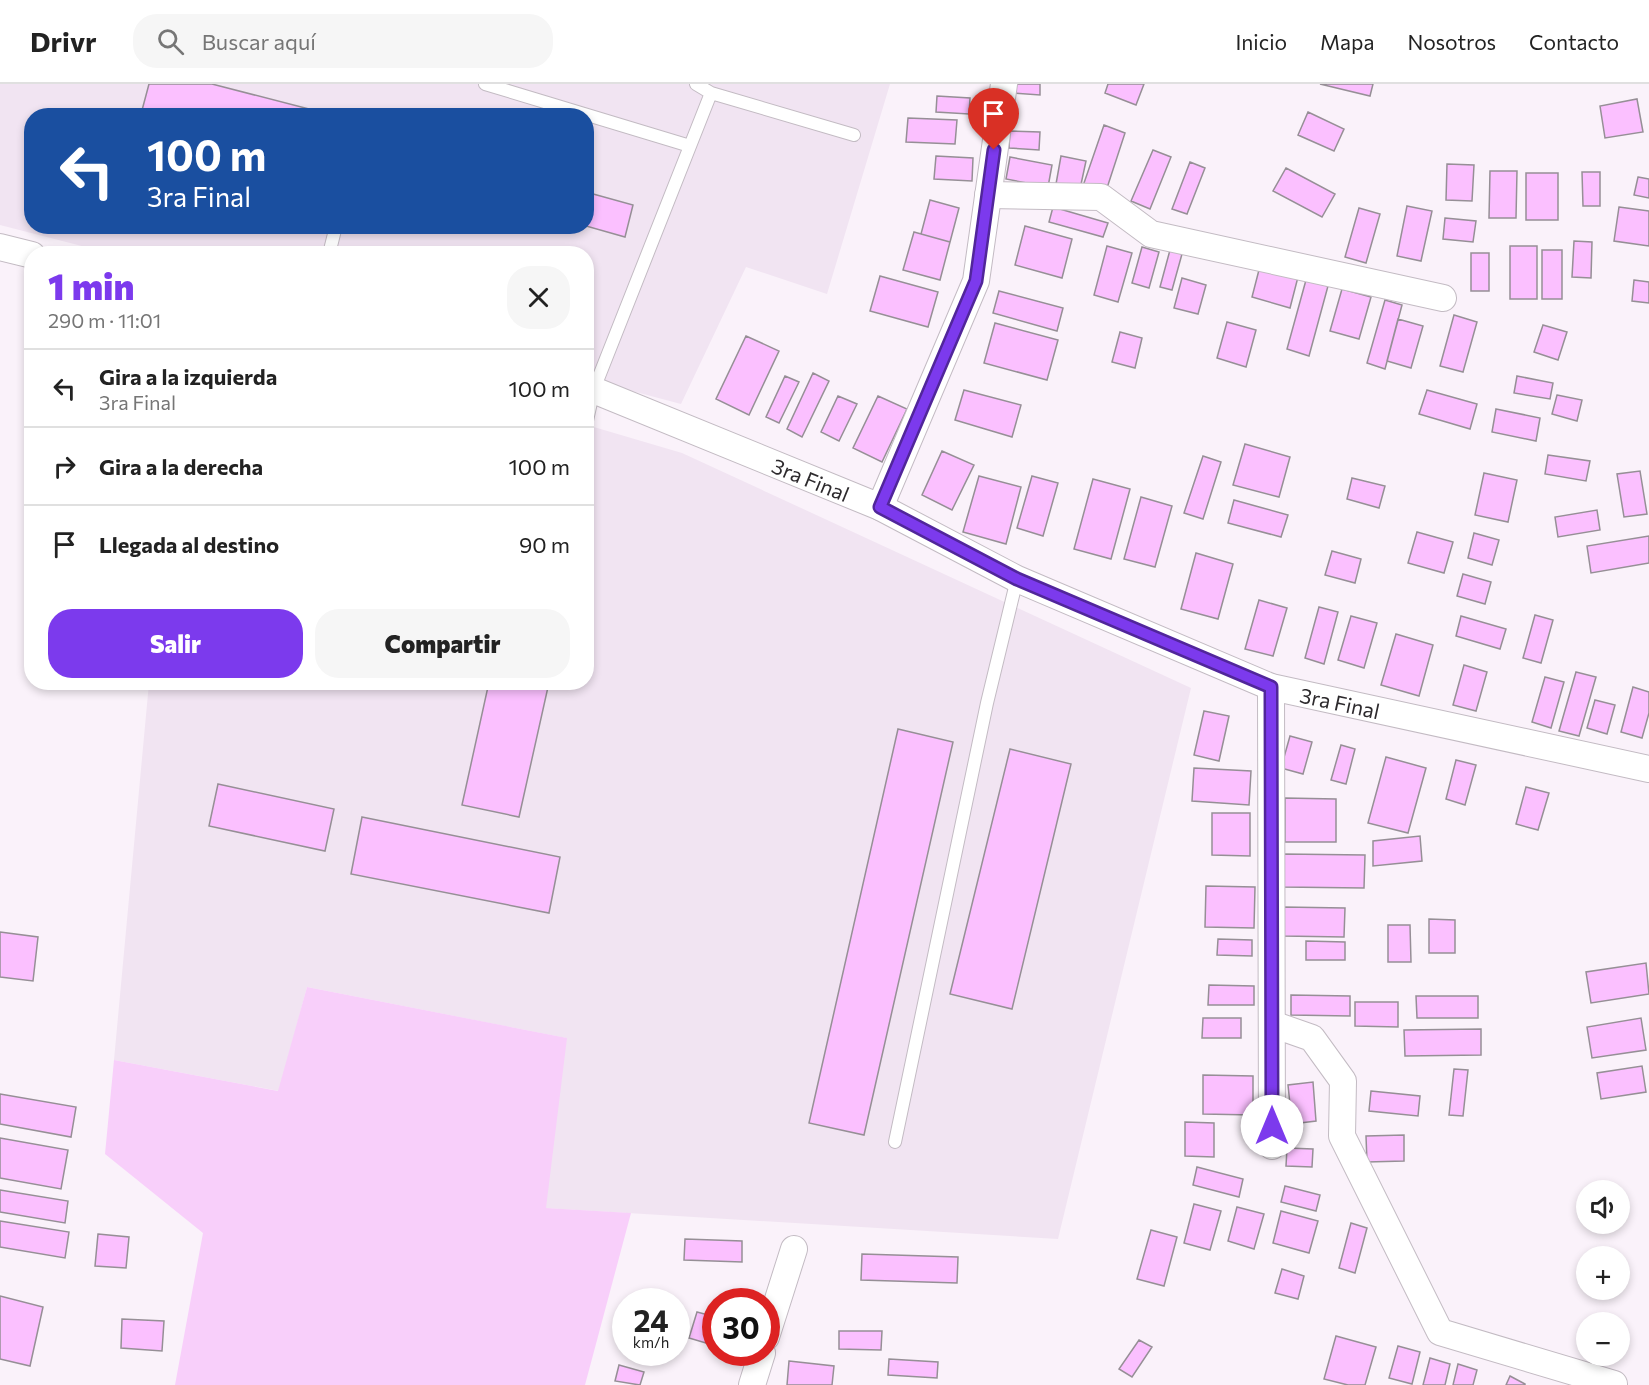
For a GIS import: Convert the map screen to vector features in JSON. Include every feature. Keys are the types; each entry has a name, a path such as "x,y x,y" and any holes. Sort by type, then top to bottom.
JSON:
{"street":[{"path":"880,507 976,281 1004,84"},
{"path":"988,195 1101,197 1151,234 1443,298"},
{"path":"0,248 24,253"},
{"name":"3ra Final","path":"594,390 880,507 1017,579 1271,687 1649,769"},
{"path":"1271,687 1272,1146"},
{"path":"1272,1024 1312,1038 1343,1081 1342,1136 1440,1332 1614,1384"},
{"path":"780,1293 794,1249"},
{"path":"752,1385 758,1366"}],"lane":[{"path":"485,84 564,108"},
{"path":"696,84 711,93 854,135"},
{"path":"594,378 711,93"},
{"path":"594,117 690,146"},
{"path":"895,1142 987,703 1017,579"}],"shaded area":[{"path":"0,84 890,84 827,294 746,267 681,404 594,381 594,246 82,246 35,234 594,234 594,108 24,108 24,231 0,225"},
{"path":"594,427 682,453 1191,688 1058,1239 545,1208 566,1038 307,987 279,1091 114,1060 148,690 594,690"},
{"path":"307,987 567,1038 546,1208 631,1213 585,1385 175,1385 203,1233 105,1154 114,1060 278,1091"}],"building":[{"path":"149,84 212,84 305,108 143,108"},
{"path":"1014,84 1040,84 1040,95 1014,93"},
{"path":"1108,84 1144,84 1136,105 1105,93"},
{"path":"1320,84 1373,84 1370,96"},
{"path":"937,96 970,98 969,114 936,112"},
{"path":"1637,99 1643,132 1605,138 1600,106"},
{"path":"1308,112 1344,129 1334,151 1298,135"},
{"path":"908,118 957,120 955,144 906,142"},
{"path":"1104,125 1125,133 1106,191 1084,183"},
{"path":"1010,131 1040,132 1039,150 1009,148"},
{"path":"1153,150 1171,157 1150,209 1131,201"},
{"path":"936,156 973,158 972,181 934,179"},
{"path":"1061,156 1086,161 1080,189 1056,184"},
{"path":"1010,157 1052,165 1048,187 1006,179"},
{"path":"1190,162 1205,168 1187,214 1172,209"},
{"path":"1447,164 1474,165 1472,201 1446,200"},
{"path":"1286,168 1335,194 1322,217 1273,191"},
{"path":"1490,171 1517,171 1516,218 1489,218"},
{"path":"1582,172 1600,172 1600,206 1583,206"},
{"path":"1526,173 1558,173 1558,220 1526,220"},
{"path":"1638,177 1649,179 1649,198 1634,195"},
{"path":"594,194 633,205 625,237 594,228"},
{"path":"930,200 959,208 950,242 921,234"},
{"path":"1407,206 1432,211 1421,261 1397,256"},
{"path":"1053,207 1108,223 1103,237 1049,222"},
{"path":"1619,207 1649,211 1649,246 1614,241"},
{"path":"1359,208 1380,214 1366,263 1345,257"},
{"path":"1445,218 1476,221 1473,242 1443,239"},
{"path":"1025,226 1072,239 1062,278 1015,265"},
{"path":"914,232 950,242 940,280 903,270"},
{"path":"1574,241 1592,242 1591,278 1572,277"},
{"path":"1107,246 1132,253 1118,302 1094,295"},
{"path":"1510,246 1537,246 1537,299 1510,299"},
{"path":"1142,247 1159,252 1149,288 1132,283"},
{"path":"1170,250 1182,254 1172,290 1160,287"},
{"path":"1542,250 1562,250 1562,299 1542,299"},
{"path":"1471,253 1489,253 1489,291 1471,291"},
{"path":"1260,266 1298,277 1290,308 1252,297"},
{"path":"880,276 938,292 928,327 870,311"},
{"path":"1182,278 1206,285 1198,314 1174,308"},
{"path":"1306,280 1328,286 1309,356 1287,349"},
{"path":"1634,280 1649,282 1649,303 1632,301"},
{"path":"1342,289 1371,297 1359,339 1330,331"},
{"path":"999,291 1063,308 1057,331 993,313"},
{"path":"1385,300 1402,305 1385,369 1367,363"},
{"path":"1454,315 1477,322 1463,372 1440,366"},
{"path":"1398,319 1423,326 1411,368 1387,361"},
{"path":"1227,322 1256,330 1246,367 1217,358"},
{"path":"995,323 1058,340 1047,380 984,363"},
{"path":"1543,325 1567,332 1558,360 1534,352"},
{"path":"1120,332 1142,338 1135,368 1112,362"},
{"path":"746,336 779,351 749,415 716,399"},
{"path":"813,373 829,381 802,437 787,429"},
{"path":"785,376 799,382 779,423 766,417"},
{"path":"1517,376 1553,383 1550,399 1514,393"},
{"path":"964,390 1021,405 1012,437 955,420"},
{"path":"1427,390 1477,404 1470,429 1419,414"},
{"path":"1557,395 1582,400 1577,421 1552,414"},
{"path":"838,396 857,404 839,441 821,432"},
{"path":"878,396 907,409 882,462 853,448"},
{"path":"1496,409 1540,418 1536,441 1492,432"},
{"path":"1245,444 1290,457 1279,497 1233,485"},
{"path":"942,451 974,465 952,510 922,495"},
{"path":"1548,455 1590,461 1586,481 1545,474"},
{"path":"1203,456 1221,462 1203,519 1184,513"},
{"path":"1640,471 1647,514 1624,517 1617,474"},
{"path":"1484,473 1517,480 1508,522 1475,515"},
{"path":"979,476 1021,487 1006,544 963,532"},
{"path":"1032,476 1058,483 1043,536 1017,528"},
{"path":"1352,478 1385,486 1379,508 1347,499"},
{"path":"1093,479 1130,489 1111,559 1074,549"},
{"path":"1141,497 1172,506 1155,567 1124,559"},
{"path":"1234,500 1288,515 1281,537 1228,523"},
{"path":"1597,510 1600,530 1558,537 1555,517"},
{"path":"1417,532 1453,542 1444,573 1408,563"},
{"path":"1474,533 1499,540 1492,565 1468,558"},
{"path":"1649,536 1649,563 1591,573 1587,546"},
{"path":"1332,551 1361,559 1355,583 1325,575"},
{"path":"1196,553 1233,564 1218,619 1181,609"},
{"path":"1463,574 1491,582 1485,604 1457,596"},
{"path":"1259,600 1287,608 1273,656 1245,649"},
{"path":"1319,607 1338,612 1324,664 1305,658"},
{"path":"1535,615 1553,620 1541,663 1523,658"},
{"path":"1351,616 1377,623 1364,668 1338,660"},
{"path":"1461,616 1506,629 1500,649 1456,636"},
{"path":"1396,634 1433,645 1419,696 1381,685"},
{"path":"1464,665 1487,672 1476,711 1453,705"},
{"path":"1576,672 1596,677 1579,736 1559,731"},
{"path":"1545,677 1564,682 1551,728 1532,722"},
{"path":"1633,687 1649,692 1649,713 1642,738 1621,732"},
{"path":"487,690 547,690 519,817 462,805"},
{"path":"1595,700 1615,705 1607,734 1587,728"},
{"path":"1204,711 1229,716 1219,761 1194,755"},
{"path":"898,729 953,742 864,1135 809,1123"},
{"path":"1290,736 1312,742 1303,774 1281,768"},
{"path":"1341,745 1355,749 1346,784 1331,780"},
{"path":"1010,749 1071,764 1012,1009 950,994"},
{"path":"1386,757 1426,768 1408,833 1368,823"},
{"path":"1456,760 1476,765 1465,805 1446,799"},
{"path":"1194,768 1251,771 1249,805 1192,801"},
{"path":"218,784 334,809 325,851 209,826"},
{"path":"1526,787 1549,793 1538,830 1516,824"},
{"path":"1285,798 1336,799 1336,842 1285,842"},
{"path":"1212,813 1250,813 1250,856 1212,855"},
{"path":"362,817 560,857 549,913 351,874"},
{"path":"1420,836 1422,861 1373,866 1373,841"},
{"path":"1283,854 1365,855 1364,888 1282,887"},
{"path":"1206,886 1255,887 1254,928 1205,927"},
{"path":"1283,907 1345,908 1344,937 1283,936"},
{"path":"1429,919 1455,920 1455,953 1429,953"},
{"path":"1388,925 1410,925 1411,962 1388,962"},
{"path":"0,932 38,937 33,981 0,977"},
{"path":"1218,939 1252,940 1252,956 1217,955"},
{"path":"1306,941 1345,942 1345,960 1306,960"},
{"path":"1646,963 1649,994 1591,1003 1586,972"},
{"path":"1209,985 1254,986 1254,1005 1208,1005"},
{"path":"1291,995 1350,996 1350,1016 1291,1015"},
{"path":"1416,996 1478,996 1478,1018 1417,1018"},
{"path":"1355,1002 1398,1002 1398,1027 1355,1026"},
{"path":"1203,1018 1241,1018 1241,1038 1202,1038"},
{"path":"1641,1018 1646,1050 1592,1058 1587,1027"},
{"path":"1481,1029 1481,1055 1405,1056 1404,1030"},
{"path":"1642,1066 1646,1092 1601,1099 1597,1073"},
{"path":"1454,1069 1468,1070 1463,1116 1449,1115"},
{"path":"1203,1075 1253,1076 1253,1115 1203,1114"},
{"path":"1313,1082 1316,1121 1292,1124 1288,1085"},
{"path":"1371,1091 1420,1096 1418,1116 1369,1111"},
{"path":"0,1094 76,1107 71,1137 0,1124"},
{"path":"1185,1122 1214,1123 1214,1157 1185,1156"},
{"path":"1404,1135 1404,1161 1367,1162 1366,1136"},
{"path":"0,1138 68,1150 61,1189 0,1178"},
{"path":"1287,1148 1313,1149 1312,1167 1286,1166"},
{"path":"1197,1167 1243,1179 1239,1197 1193,1185"},
{"path":"1285,1186 1320,1195 1316,1211 1281,1202"},
{"path":"0,1190 68,1201 65,1223 0,1212"},
{"path":"1194,1204 1221,1211 1210,1250 1184,1243"},
{"path":"1237,1207 1264,1214 1254,1249 1228,1241"},
{"path":"1281,1211 1318,1221 1309,1253 1273,1243"},
{"path":"0,1221 69,1232 65,1258 0,1247"},
{"path":"1351,1223 1367,1228 1355,1273 1339,1268"},
{"path":"1151,1230 1177,1237 1164,1286 1137,1279"},
{"path":"98,1234 129,1237 126,1268 95,1266"},
{"path":"685,1239 742,1241 742,1262 684,1260"},
{"path":"862,1254 958,1257 957,1283 861,1280"},
{"path":"1282,1269 1304,1276 1298,1299 1275,1293"},
{"path":"0,1296 43,1307 30,1366 0,1359"},
{"path":"697,1312 702,1313 702,1342 690,1338"},
{"path":"122,1319 164,1321 162,1351 121,1348"},
{"path":"839,1331 882,1331 881,1350 839,1349"},
{"path":"1336,1336 1376,1347 1365,1385 1348,1385 1324,1379"},
{"path":"1139,1340 1152,1347 1132,1377 1119,1369"},
{"path":"1398,1346 1420,1352 1412,1384 1389,1378"},
{"path":"1430,1358 1450,1364 1445,1385 1423,1385"},
{"path":"889,1359 938,1362 937,1378 888,1375"},
{"path":"789,1361 834,1366 832,1385 787,1385"},
{"path":"1458,1364 1477,1370 1473,1385 1453,1385"},
{"path":"619,1366 644,1372 640,1385 615,1381"},
{"path":"1510,1376 1525,1384 1525,1385 1506,1385"}],"route":[{"path":"994,150 976,281 880,507 1017,579 1271,687 1272,1126"}]}
